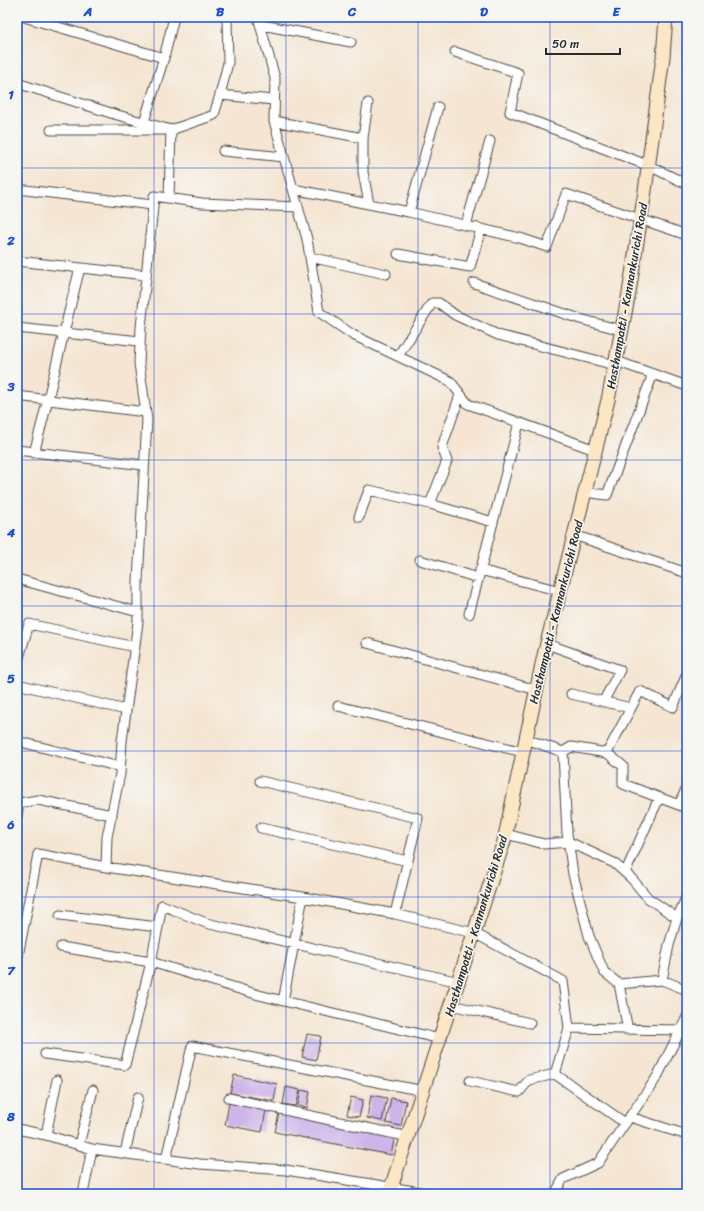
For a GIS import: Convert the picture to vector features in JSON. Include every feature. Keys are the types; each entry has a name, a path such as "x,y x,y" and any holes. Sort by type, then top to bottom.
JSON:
{"main road":[{"name":"Hasthampatti - Kannankurichi Road","path":"390,1191 424,1091 506,834 547,644 608,400 641,220 663,57 666,17"}],"street":[{"path":"24,17 164,58"},
{"path":"144,122 164,58 174,17"},
{"path":"51,130 171,130 214,115 228,63 227,17"},
{"path":"351,42 260,21 275,78 274,121 307,239 319,312 353,335 450,381 468,404 595,450"},
{"path":"456,52 518,73 510,112 649,166 687,184"},
{"path":"17,83 114,114 171,130"},
{"path":"220,95 274,100"},
{"path":"368,103 363,138 363,172 368,204"},
{"path":"409,212 438,107"},
{"path":"274,121 363,138"},
{"path":"169,198 171,130"},
{"path":"466,226 490,142"},
{"path":"223,151 284,157"},
{"path":"17,189 153,205"},
{"path":"293,189 409,212 520,238 547,247 566,194 687,236"},
{"path":"106,867 107,837 120,767 122,741 138,622 138,581 147,420 139,363 154,196 202,203 298,207"},
{"path":"398,254 470,267 481,229"},
{"path":"310,257 386,274"},
{"path":"17,261 146,275"},
{"path":"34,453 80,268"},
{"path":"474,283 580,319 621,330"},
{"path":"398,356 432,303 438,303 455,315 498,335 615,363 687,386"},
{"path":"17,328 140,341"},
{"path":"585,492 607,495 653,374"},
{"path":"430,504 447,461 442,447 460,394"},
{"path":"17,396 146,412"},
{"path":"469,614 519,423"},
{"path":"17,450 144,465"},
{"path":"359,517 370,490 430,504 493,522"},
{"path":"574,534 687,573"},
{"path":"420,560 560,591"},
{"path":"17,579 138,612"},
{"path":"17,664 29,624 135,646"},
{"path":"367,643 537,690"},
{"path":"547,644 620,670 604,702"},
{"path":"607,753 640,691 673,707 687,674"},
{"path":"17,684 126,710"},
{"path":"571,694 631,708"},
{"path":"338,706 523,752"},
{"path":"526,739 563,752"},
{"path":"17,742 120,767"},
{"path":"563,752 571,747 607,753 623,766 623,784 683,807 687,787"},
{"path":"563,752 569,842 573,874 589,936 604,972 619,984 628,1030"},
{"path":"260,782 418,818 395,914"},
{"path":"625,873 659,798"},
{"path":"17,816 19,803 38,800 112,815"},
{"path":"261,828 408,861"},
{"path":"506,834 544,844 569,842 614,863 648,898 676,918"},
{"path":"17,961 38,854 106,867 303,897 395,914 474,933 563,981 569,1028 554,1074"},
{"path":"662,980 676,918 687,896"},
{"path":"283,1001 303,897"},
{"path":"46,1054 124,1065 150,962 162,905 206,923 459,982"},
{"path":"60,915 158,927"},
{"path":"61,947 150,962 259,995 440,1039"},
{"path":"619,984 662,980 687,990"},
{"path":"451,1005 530,1023"},
{"path":"555,1194 563,1179 598,1163 657,1077 684,1031 687,1017"},
{"path":"569,1028 684,1031"},
{"path":"166,1159 192,1046 424,1091"},
{"path":"470,1081 519,1092 530,1080 554,1074 628,1120 687,1135"},
{"path":"46,1135 57,1080"},
{"path":"79,1144 93,1090"},
{"path":"126,1153 138,1097"},
{"path":"229,1098 409,1137"},
{"path":"17,1129 46,1135 92,1149 200,1164 286,1170 390,1191 432,1194"},
{"path":"83,1194 92,1149"}],"building":[{"path":"307,1034 321,1036 316,1060 302,1057"},
{"path":"234,1075 277,1084 274,1101 230,1093"},
{"path":"286,1087 300,1090 296,1106 283,1104"},
{"path":"301,1090 310,1092 307,1108 298,1106"},
{"path":"371,1095 387,1098 382,1121 367,1118"},
{"path":"351,1097 363,1100 359,1117 347,1115"},
{"path":"391,1098 406,1101 401,1126 386,1123"},
{"path":"229,1103 266,1110 262,1132 225,1125"},
{"path":"279,1113 395,1136 391,1155 275,1132"}]}
